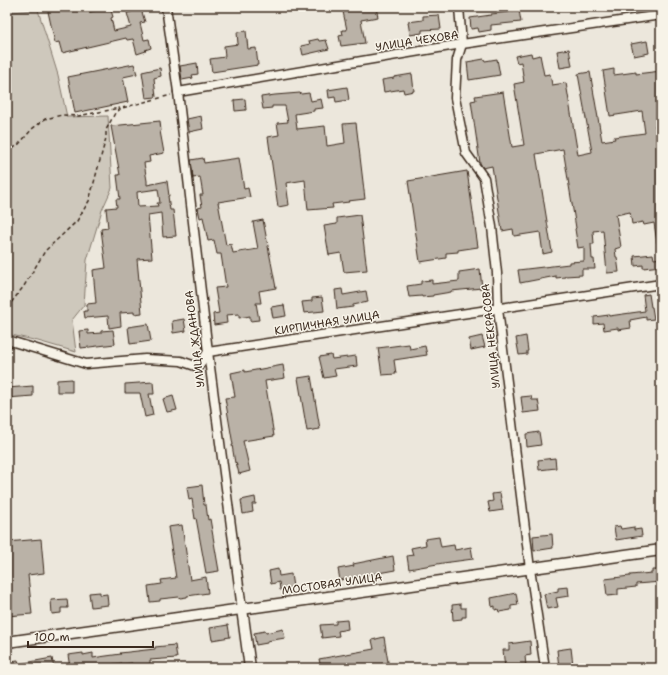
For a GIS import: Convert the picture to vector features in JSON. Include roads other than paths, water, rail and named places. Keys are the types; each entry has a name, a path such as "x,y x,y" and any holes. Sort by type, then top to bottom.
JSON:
{"street":[{"name":"УЛИЦА ЖДАНОВА","path":"166,7 178,92 208,352 250,668"},
{"name":"УЛИЦА НЕКРАСОВА","path":"459,7 462,44 457,60 455,98 466,153 484,178 492,227 497,273 498,309 530,569 545,668"},
{"name":"УЛИЦА ЧЕХОВА","path":"178,92 462,44 661,15"},
{"name":"КИРПИЧНАЯ УЛИЦА","path":"208,352 661,284"},
{"path":"7,340 86,364 145,359 181,361 198,367 208,352"},
{"name":"МОСТОВАЯ УЛИЦА","path":"7,642 661,550"}]}
